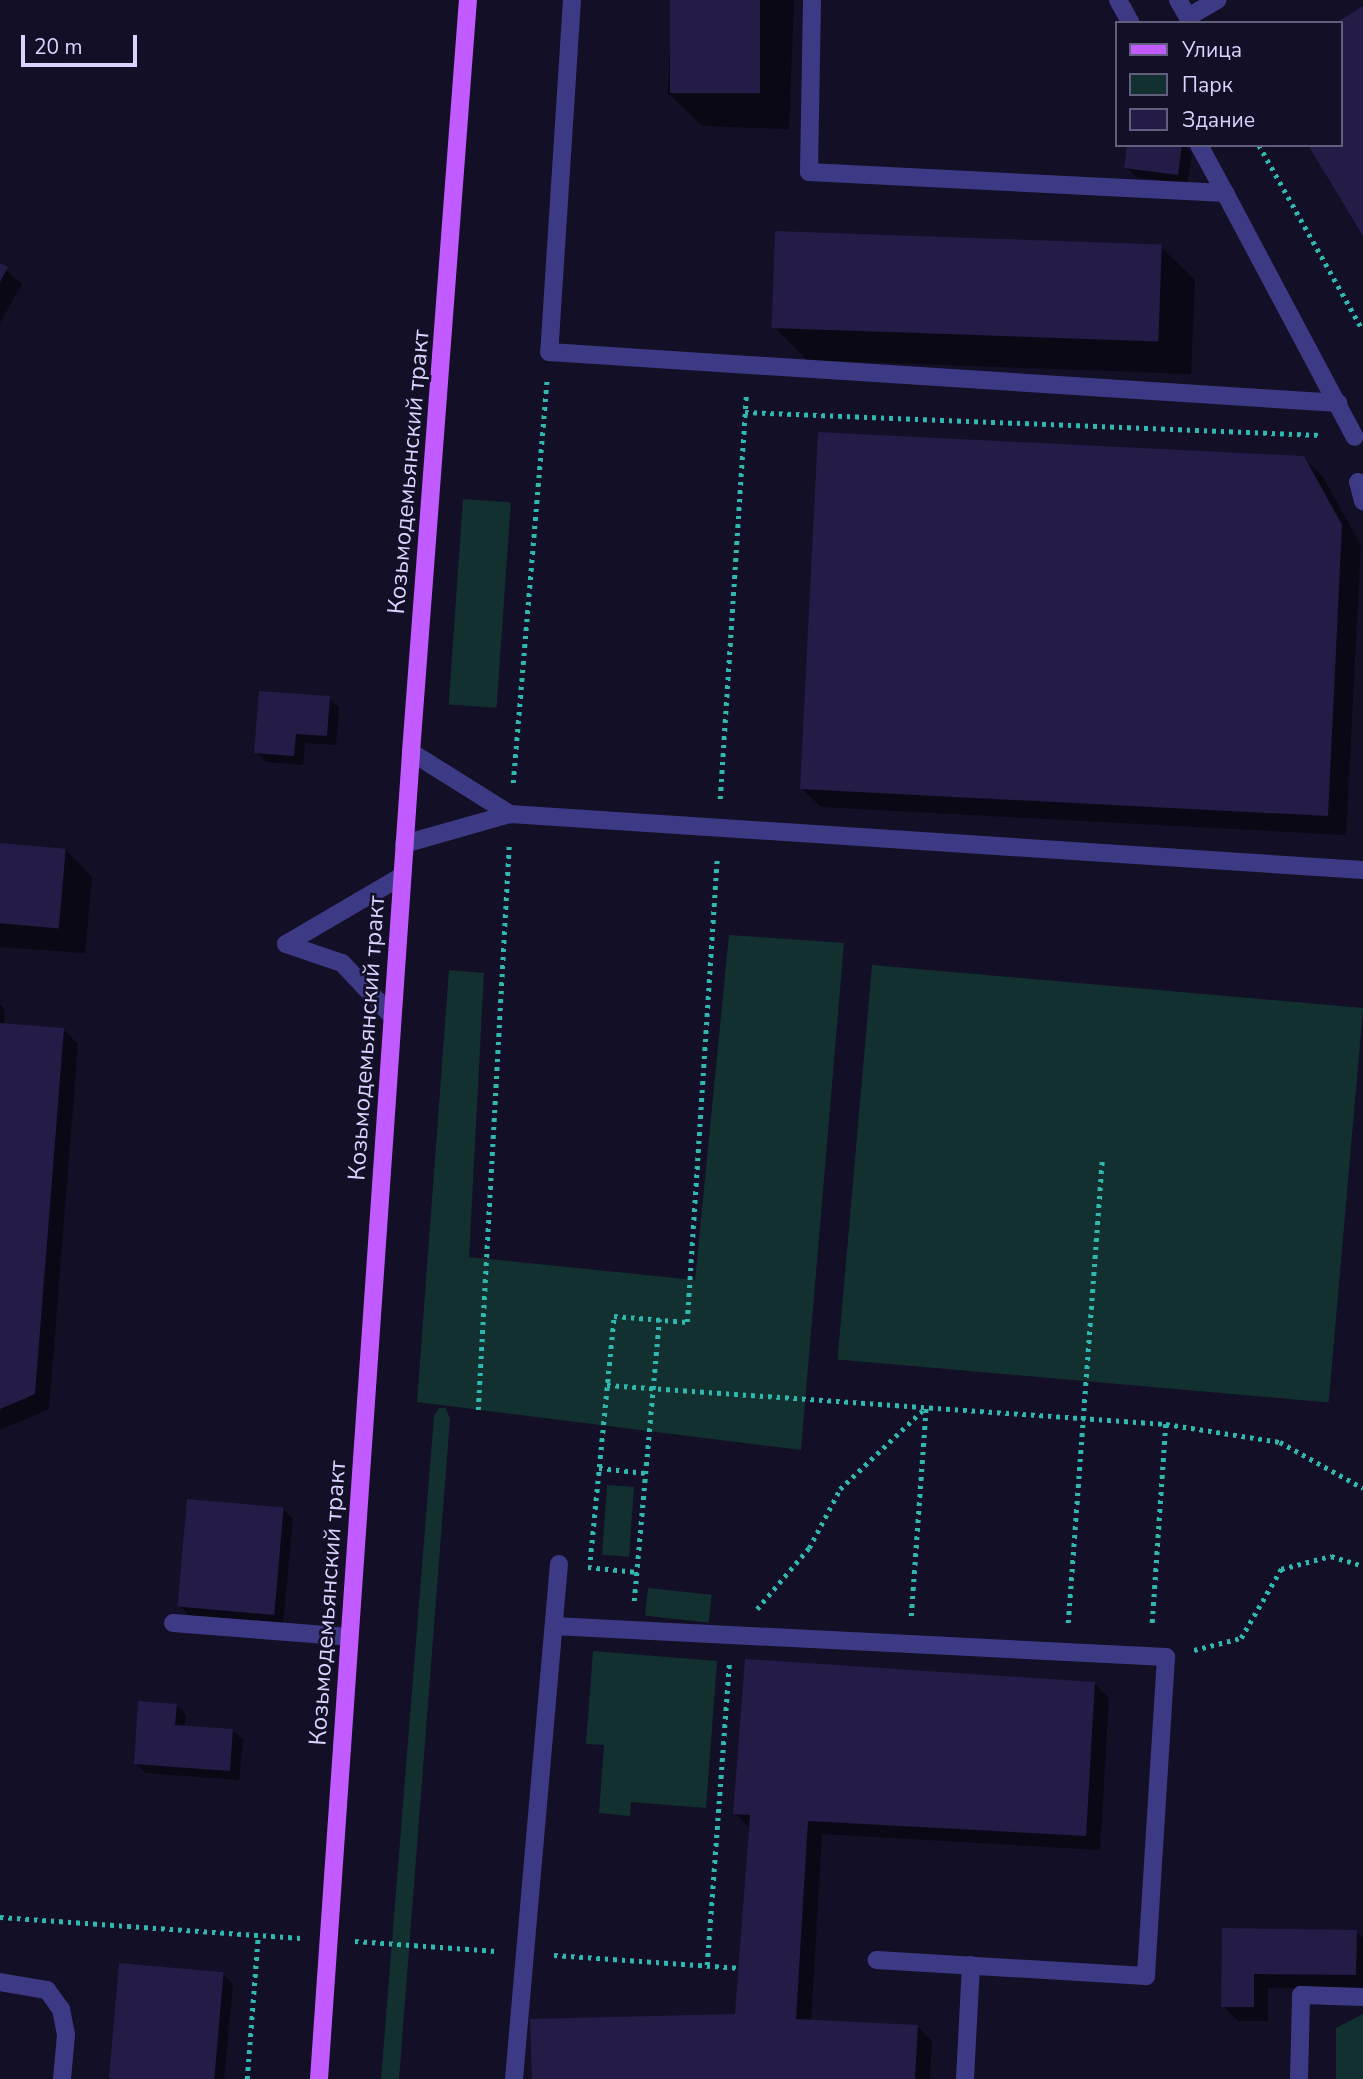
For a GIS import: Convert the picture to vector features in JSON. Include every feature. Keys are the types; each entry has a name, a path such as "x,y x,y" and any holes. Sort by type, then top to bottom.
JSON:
{"main road":[{"name":"Козьмодемьянский тракт","path":"319,2079 404,844 468,0"}],"lane":[{"path":"572,0 549,352 1338,402"},
{"path":"812,0 809,172 1225,193"},
{"path":"1118,0 1130,21"},
{"path":"1178,0 1188,17 1218,0"},
{"path":"1200,147 1356,437"},
{"path":"1358,482 1363,501"},
{"path":"411,752 510,814"},
{"path":"404,844 510,814 1363,870"},
{"path":"392,1016 342,962 286,944 402,876"},
{"path":"514,2079 559,1564"},
{"path":"173,1623 349,1636"},
{"path":"554,1626 1158,1656 1146,1976 876,1960"},
{"path":"965,2079 971,1965"},
{"path":"0,1982 47,1990 61,2009 66,2035 62,2079"},
{"path":"1299,2079 1301,1995 1363,1997"}],"path":[{"path":"1260,147 1363,330"},
{"path":"478,1410 510,814 549,352"},
{"path":"745,412 1356,437"},
{"path":"1066,1651 1102,1160"},
{"path":"589,1567 614,1316 687,1322"},
{"path":"632,1630 659,1319"},
{"path":"607,1385 1166,1424 1280,1442 1363,1488"},
{"path":"707,1965 732,1635 808,1548 840,1489 926,1407"},
{"path":"909,1644 926,1407"},
{"path":"1166,1424 1158,1656 1241,1638 1281,1569 1331,1556 1363,1566"},
{"path":"599,1468 646,1473"},
{"path":"559,1564 637,1572"},
{"path":"0,1917 738,1968"},
{"path":"247,2079 257,1935"}],"green space":[{"path":"463,499 511,502 497,708 449,704"},
{"path":"729,935 844,943 801,1450 417,1402 449,970 484,973 469,1257 695,1280"},
{"path":"872,965 1363,1008 1329,1402 837,1359"},
{"path":"439,1408 446,1408 450,1419 399,2079 381,2079 434,1416"},
{"path":"607,1485 634,1487 629,1557 602,1555"},
{"path":"648,1588 712,1595 709,1623 645,1616"},
{"path":"593,1651 717,1661 706,1808 631,1802 630,1816 599,1813 604,1745 586,1744"},
{"path":"1363,2014 1363,2079 1336,2079 1336,2028"}],"building":[{"path":"670,0 760,0 760,93 670,93"},
{"path":"1363,6 1363,236 1309,147 1342,147 1342,21 1339,21"},
{"path":"1127,147 1182,147 1178,175 1124,168"},
{"path":"775,231 1162,245 1158,341 772,328"},
{"path":"0,263 8,267 0,282"},
{"path":"818,432 1304,456 1342,525 1328,816 800,789"},
{"path":"259,691 330,696 327,736 296,734 294,756 254,753"},
{"path":"0,843 66,849 59,928 0,923"},
{"path":"0,1023 64,1028 35,1394 0,1409"},
{"path":"187,1499 284,1507 274,1615 178,1607"},
{"path":"745,1659 1095,1682 1086,1836 808,1821 796,2019 918,2025 915,2079 532,2079 530,2019 735,2014 750,1815 733,1814"},
{"path":"138,1701 177,1704 175,1725 233,1729 230,1771 134,1764"},
{"path":"1222,1928 1357,1930 1356,1975 1254,1974 1254,2007 1221,2007"},
{"path":"119,1963 224,1972 214,2079 109,2079"}]}
